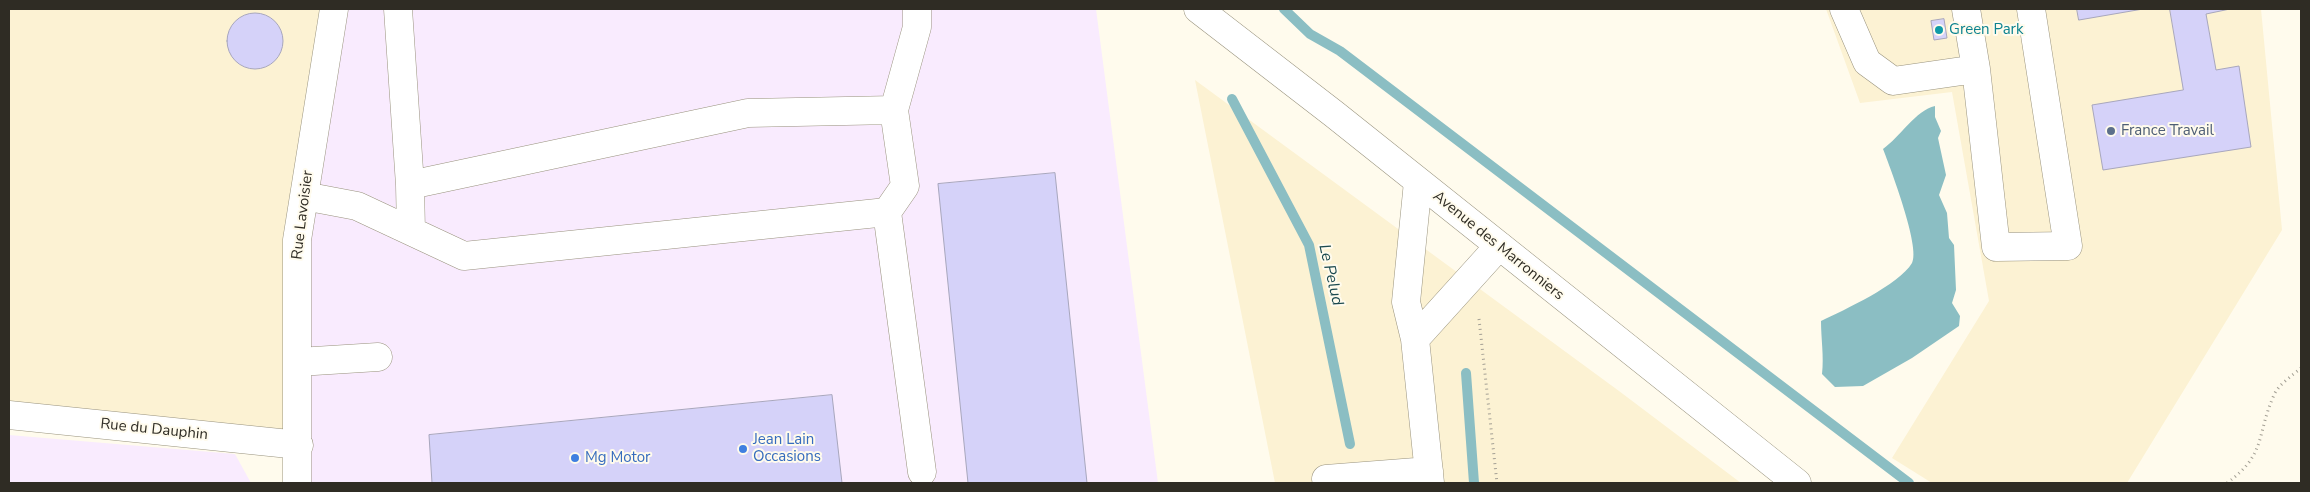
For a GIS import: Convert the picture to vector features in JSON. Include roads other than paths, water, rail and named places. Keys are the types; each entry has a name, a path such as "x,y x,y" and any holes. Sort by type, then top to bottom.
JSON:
{"street":[{"name":"Rue Lavoisier","path":"297,483 299,445 297,240 334,9"},
{"path":"398,9 410,185 411,231"},
{"path":"917,9 917,27 894,110 905,186 887,212 922,472"},
{"name":"Avenue des Marronniers","path":"1198,9 1797,483"},
{"path":"1844,9 1867,62 1892,81 1976,69"},
{"path":"1966,9 1976,69 1996,247 2068,246 2031,9"},
{"path":"410,185 748,113 894,110"},
{"path":"1326,479 1430,477 1415,339 1406,302 1418,182"},
{"path":"304,196 357,206 464,256 887,212"},
{"path":"1415,339 1499,246"},
{"path":"298,362 378,357"},
{"name":"Rue du Dauphin","path":"9,415 299,445"}],"water":[{"path":"1935,106 1935,117 1941,131 1938,138 1946,175 1939,195 1947,213 1949,238 1954,245 1956,290 1952,303 1960,316 1959,326 1912,358 1863,386 1835,387 1822,374 1821,321 1884,288 1896,280 1912,263 1914,255 1909,225 1883,149 1921,113"}],"waterway":[{"path":"1284,9 1310,34 1340,51 1909,483"},
{"name":"Le Pelud","path":"1232,99 1309,245 1350,444"},
{"path":"1466,373 1474,483"}],"place":[{"name":"Green Park","path":"1939,30"},
{"name":"France Travail","path":"2111,131"},
{"name":"Jean Lain Occasions","path":"743,449"},
{"name":"Mg Motor","path":"575,458"}]}
